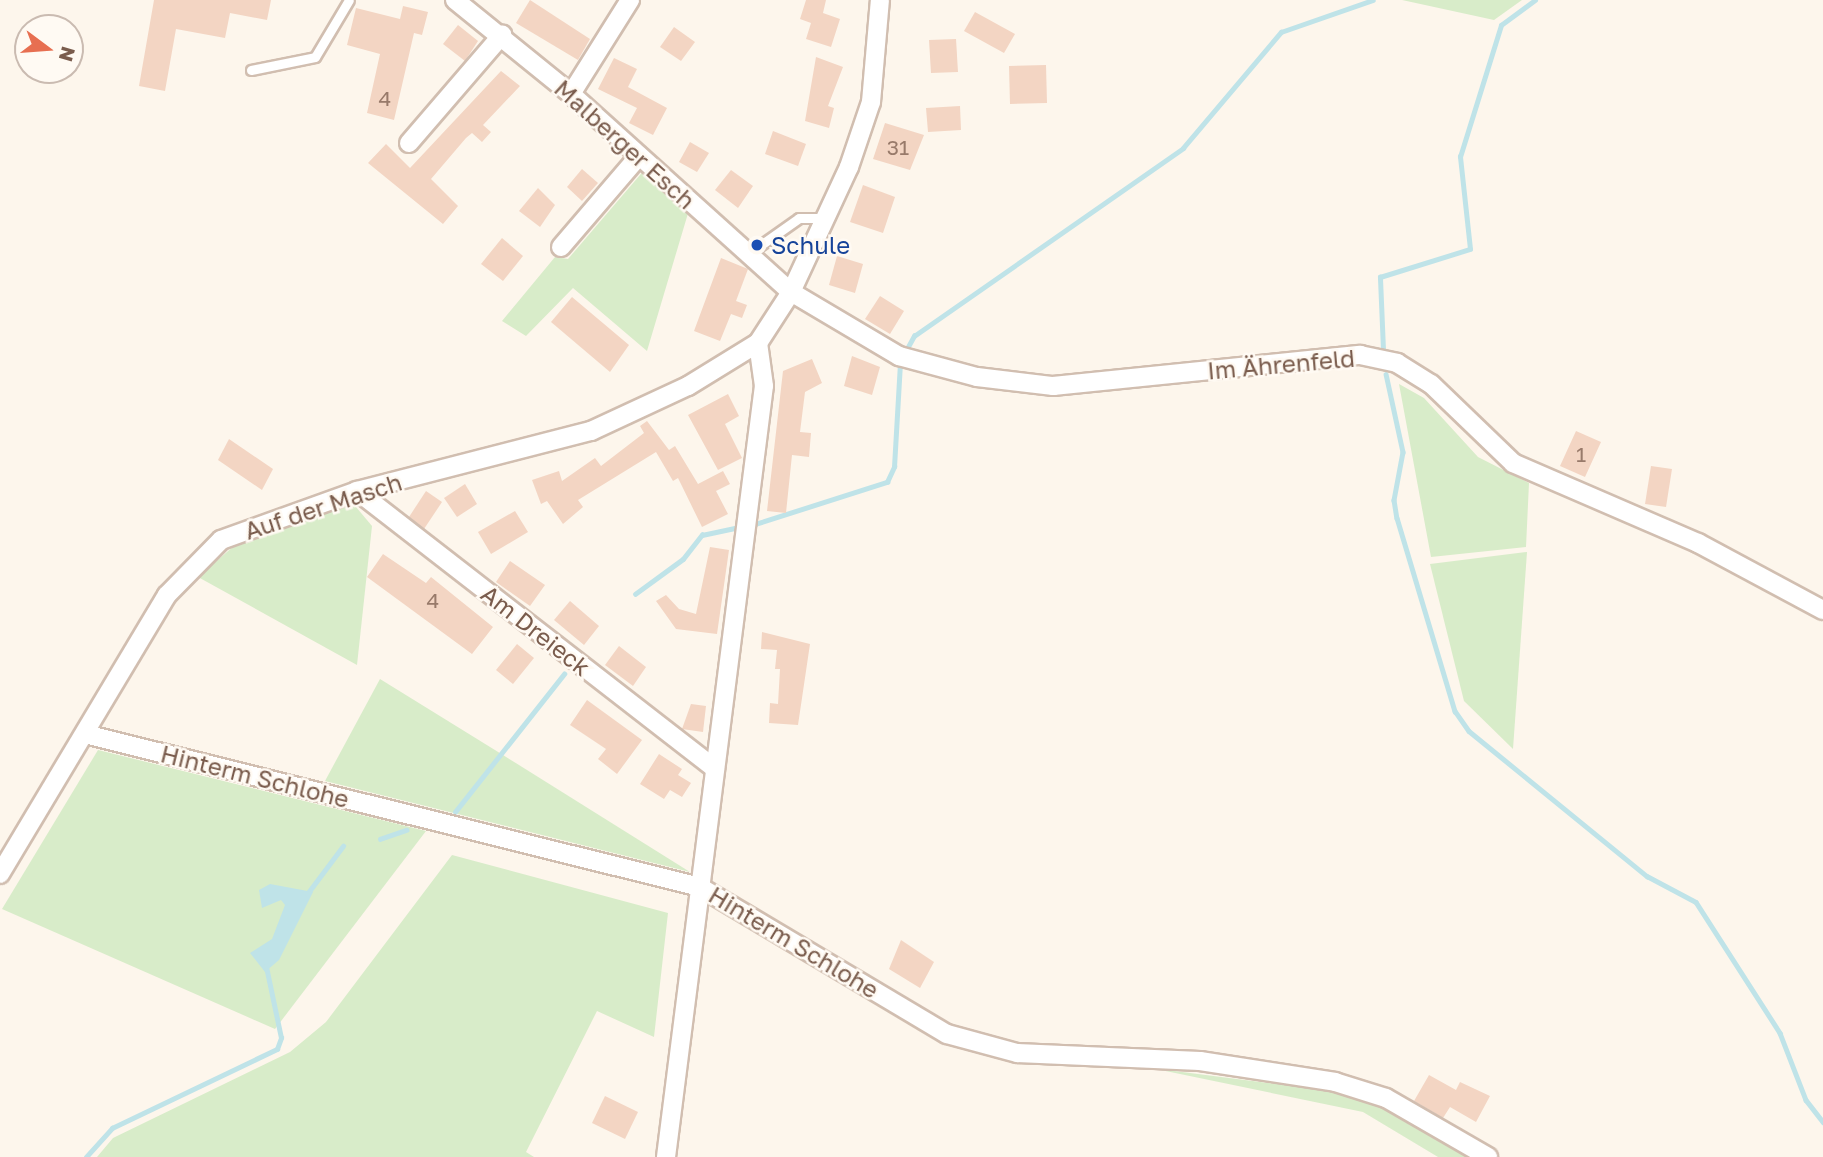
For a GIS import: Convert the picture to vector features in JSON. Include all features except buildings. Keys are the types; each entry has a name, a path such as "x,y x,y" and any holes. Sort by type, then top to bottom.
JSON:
{"street":[{"name":"Malberger Esch","path":"456,0 572,94 747,256 791,292"},
{"path":"572,94 630,0"},
{"path":"666,1157 764,386 758,343 791,292 822,218 849,167 871,102 880,0"},
{"path":"408,143 502,35"},
{"path":"561,247 639,156"},
{"name":"Im Ährenfeld","path":"791,292 906,358 977,377 1053,386 1360,355 1397,363 1431,384 1513,463 1698,542 1823,610"},
{"name":"Auf der Masch","path":"0,874 167,595 221,540 357,491 591,431 688,386 758,343"},
{"name":"Am Dreieck","path":"357,491 715,769"},
{"name":"Hinterm Schlohe","path":"85,734 700,887 947,1034 1017,1053 1200,1062 1335,1082 1386,1098 1488,1157"}],"lane":[{"path":"251,69 315,57 349,0"},
{"path":"747,256 799,218 822,218"}],"green space":[{"path":"1402,0 1522,0 1494,20"},
{"path":"646,168 689,210 647,351 573,288 526,336 502,321 555,257 568,259"},
{"path":"1399,384 1424,398 1478,457 1529,483 1526,547 1431,557"},
{"path":"351,501 372,526 357,665 198,577 235,545"},
{"path":"1527,552 1513,749 1464,701 1430,564"},
{"path":"380,679 503,755 690,872 325,781"},
{"path":"98,750 426,831 275,1029 2,909"},
{"path":"452,855 668,913 654,1037 597,1011 526,1152 534,1157 97,1157 113,1138 290,1052 326,1022"},
{"path":"1151,1068 1332,1091 1380,1107 1470,1157 1438,1157 1363,1112"}],"water":[{"path":"270,884 313,892 279,960 265,972 250,953 272,939 285,905 281,900 262,908 259,890"}],"waterway":[{"path":"904,354 914,336 1183,148 1281,32 1373,0"},
{"path":"1383,350 1380,277 1470,249 1460,157 1501,25 1535,0"},
{"path":"752,525 887,482 894,467 900,362"},
{"path":"1386,374 1403,452 1394,500 1397,518 1455,711 1469,731 1647,876 1696,902 1780,1033 1806,1100 1823,1122"},
{"path":"635,594 683,559 702,535 740,527"},
{"path":"455,812 564,674"},
{"path":"380,839 406,830"},
{"path":"307,894 343,846"},
{"path":"86,1157 112,1128 277,1049 281,1038 266,967"}],"place":[{"name":"Schule","path":"757,245"}]}
